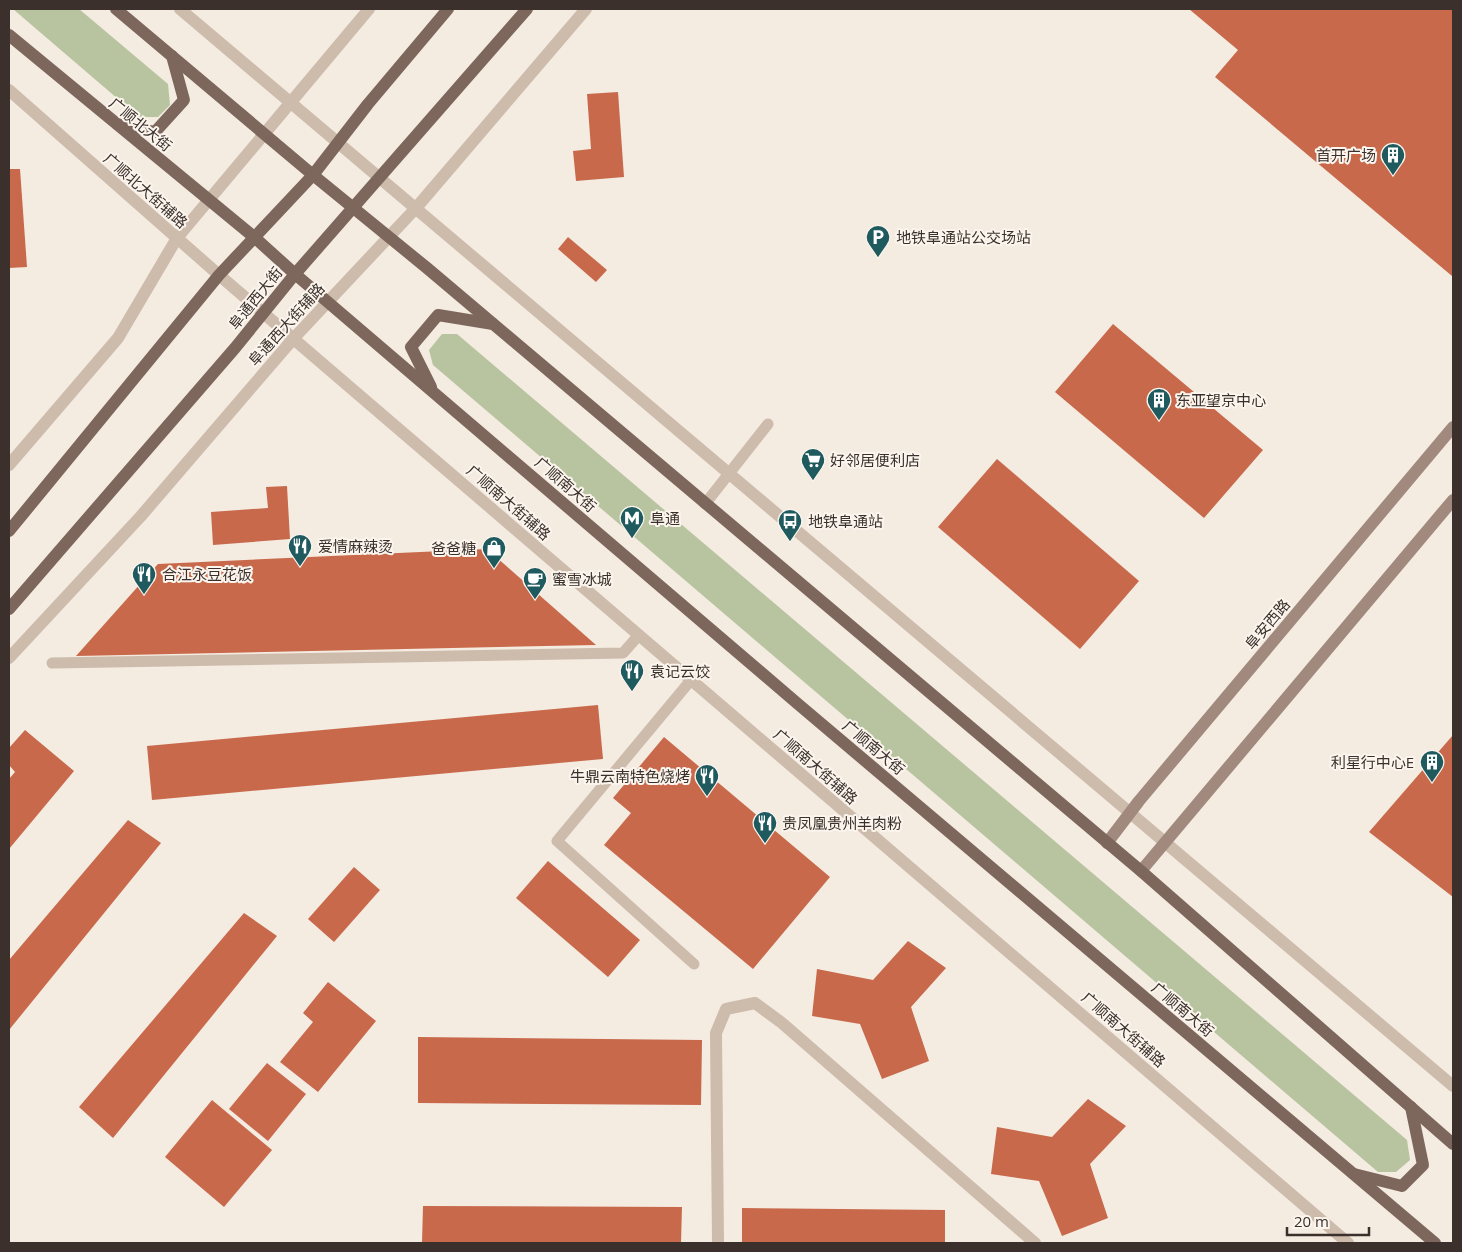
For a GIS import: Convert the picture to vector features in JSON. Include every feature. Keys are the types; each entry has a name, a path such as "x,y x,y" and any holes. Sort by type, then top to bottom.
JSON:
{"main road":[{"path":"116,9 493,324 1141,871 1453,1144"},
{"path":"9,531 219,275 313,175 368,104 448,9"},
{"name":"阜通西大街","path":"9,609 228,356 295,274 527,9"},
{"name":"广顺北大街","path":"9,36 254,237 295,274"},
{"path":"115,123 155,132 184,100 172,56"},
{"name":"广顺南大街","path":"295,274 1435,1243"},
{"path":"434,393 411,347 438,315 493,324"},
{"name":"阜安西路","path":"1107,843 1129,814 1453,427"},
{"path":"1141,871 1453,500"},
{"path":"1352,1173 1402,1186 1423,1165 1411,1107"}],"street":[{"path":"180,9 1129,814 1453,1086"},
{"path":"9,465 118,338 177,238 370,9"},
{"name":"阜通西大街辅路","path":"9,658 141,516 293,339 416,208 586,9"},
{"name":"广顺北大街辅路","path":"9,90 263,313"},
{"name":"广顺南大街辅路","path":"263,313 1348,1243"},
{"path":"718,1243 716,1033 726,1009 755,1003 789,1030 1035,1243"}],"lane":[{"path":"705,504 768,424"},
{"path":"52,663 623,653 639,635"},
{"path":"691,680 557,841 694,964"}],"green space":[{"path":"13,9 79,9 168,84 170,105 158,117 139,117"},
{"path":"442,334 457,334 1407,1140 1410,1160 1396,1172 1378,1172 433,365 429,350"}],"building":[{"name":"首开广场","path":"1189,9 1453,9 1452,276 1215,77 1238,50"},
{"path":"618,92 624,177 576,181 573,151 591,149 587,94"},
{"path":"9,169 20,169 27,267 9,268"},
{"path":"568,237 607,270 596,282 558,249"},
{"name":"东亚望京中心","path":"1113,324 1263,450 1204,518 1055,392"},
{"path":"997,459 1139,581 1080,649 938,527"},
{"path":"287,486 290,539 213,545 211,512 268,508 266,487"},
{"path":"487,549 596,645 76,656 158,564"},
{"path":"598,705 603,759 152,800 147,746"},
{"path":"25,730 74,771 9,849 9,779 15,772 9,765 9,748"},
{"name":"利星行中心E","path":"1453,735 1453,897 1369,832"},
{"path":"664,737 830,877 753,969 604,845 631,813 613,798"},
{"path":"128,820 161,843 9,1030 9,960"},
{"path":"548,861 640,940 608,977 516,898"},
{"path":"354,867 380,890 334,942 308,919"},
{"path":"244,913 277,936 113,1138 79,1107"},
{"path":"908,941 946,968 911,1007 929,1061 882,1079 860,1024 812,1016 817,969 873,980"},
{"path":"328,982 376,1021 318,1092 280,1062 313,1022 303,1013"},
{"path":"418,1037 702,1040 701,1105 418,1103"},
{"path":"267,1063 306,1094 268,1141 229,1109"},
{"path":"1088,1099 1126,1126 1090,1164 1108,1218 1062,1236 1039,1181 991,1174 997,1127 1052,1137"},
{"path":"212,1100 272,1150 224,1207 165,1157"},
{"path":"423,1206 682,1207 681,1243 422,1243"},
{"path":"742,1208 945,1210 945,1243 742,1243"}],"place":[{"name":"首开广场","path":"1393,176"},
{"name":"地铁阜通站公交场站","path":"878,258"},
{"name":"东亚望京中心","path":"1159,421"},
{"name":"好邻居便利店","path":"813,481"},
{"name":"阜通","path":"632,539"},
{"name":"地铁阜通站","path":"790,542"},
{"name":"爱情麻辣烫","path":"300,567"},
{"name":"爸爸糖","path":"494,569"},
{"name":"合江永豆花饭","path":"144,595"},
{"name":"蜜雪冰城","path":"535,600"},
{"name":"袁记云饺","path":"632,692"},
{"name":"利星行中心E","path":"1432,783"},
{"name":"牛鼎云南特色烧烤","path":"707,797"},
{"name":"贵凤凰贵州羊肉粉","path":"765,844"}]}
